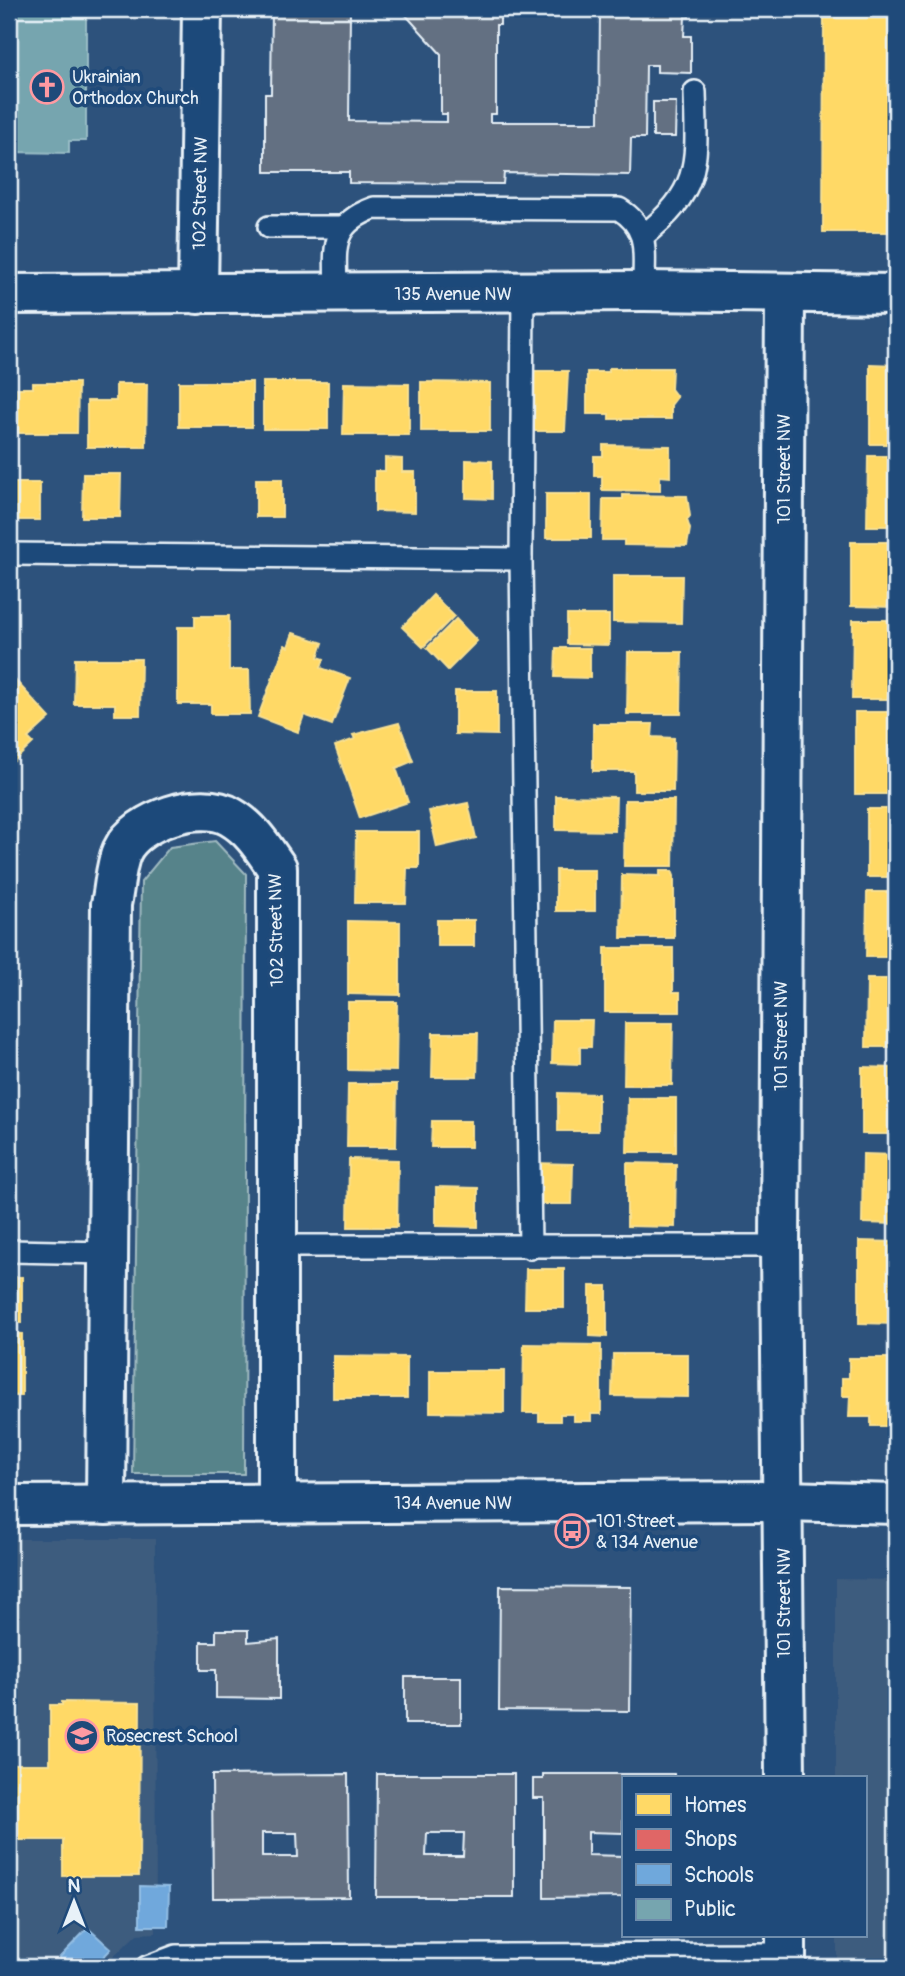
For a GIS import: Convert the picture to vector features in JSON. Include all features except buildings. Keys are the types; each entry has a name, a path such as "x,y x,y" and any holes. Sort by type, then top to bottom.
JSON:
{"street":[{"name":"102 Street NW","path":"198,294 202,9"},
{"name":"135 Avenue NW","path":"9,294 523,294 644,291 896,294"},
{"name":"101 Street NW","path":"785,294 780,1246 785,1776"},
{"name":"102 Street NW","path":"106,1505 111,904 122,849 151,823 171,814 197,810 228,815 253,832 277,868 277,1504"},
{"name":"134 Avenue NW","path":"9,1504 784,1501 896,1504"}],"lane":[{"path":"643,236 667,216 685,190 696,161 695,92"},
{"path":"336,294 335,245 342,227 354,216 374,208 620,209 637,219 643,236 644,291"},
{"path":"269,227 342,227"},
{"path":"523,294 521,559 530,1248"},
{"path":"9,554 521,559"},
{"path":"277,1246 780,1246"},
{"path":"9,1251 108,1253"},
{"path":"147,1967 176,1956 786,1952"}],"shaded area":[{"name":"Rosecrest School","path":"9,1539 155,1539 156,1933 137,1934 103,1967 9,1967"},
{"path":"836,1579 896,1580 896,1967 837,1967 837,1938 866,1938 866,1776 836,1776"}],"green space":[{"path":"215,841 246,874 244,1474 133,1474 141,882 170,847"}],"place":[{"name":"Ukrainian Orthodox Church","path":"47,87"},
{"name":"101 Street & 134 Avenue","path":"572,1531"},
{"name":"Rosecrest School","path":"82,1736"}]}
